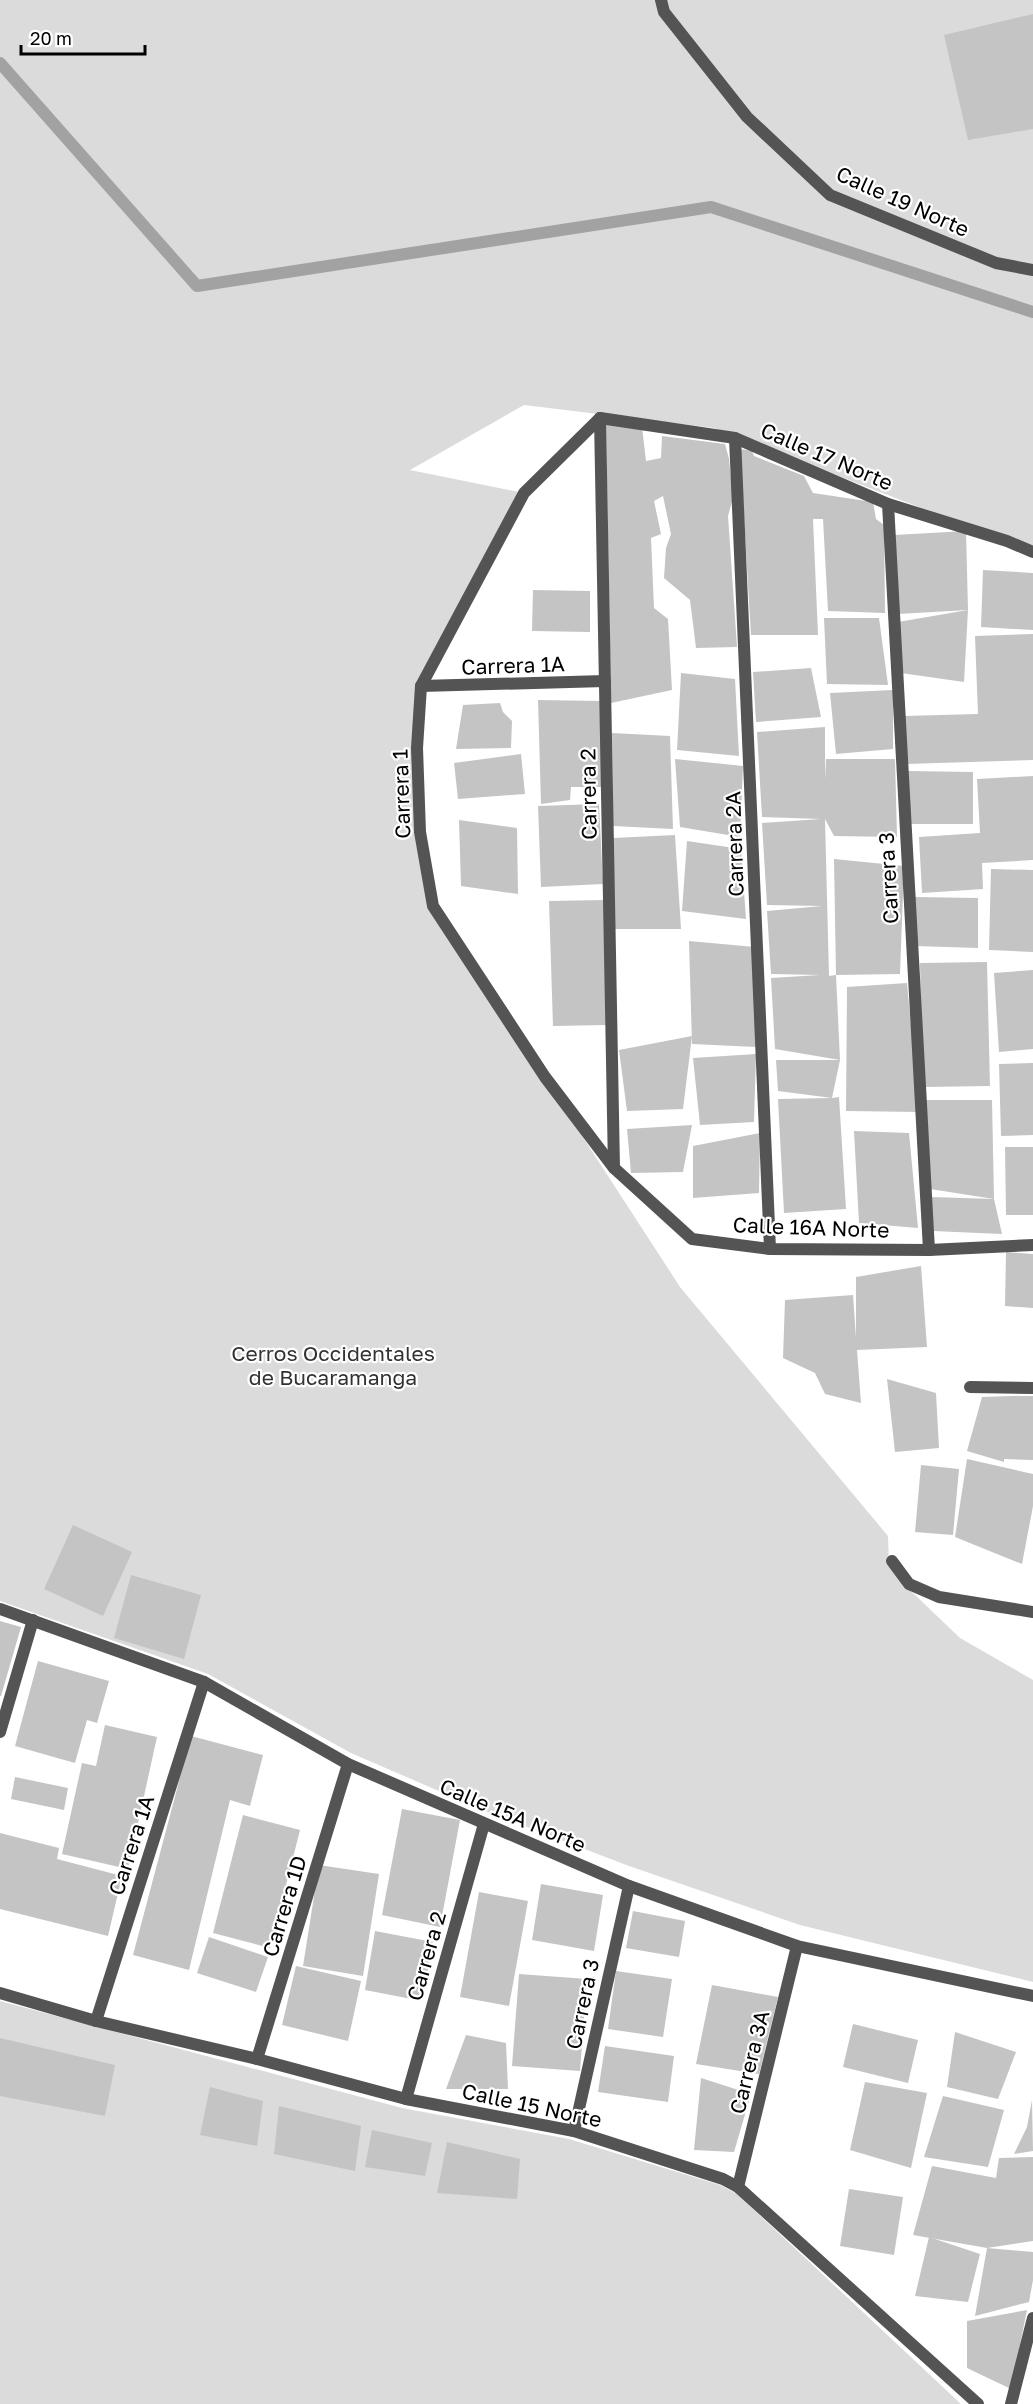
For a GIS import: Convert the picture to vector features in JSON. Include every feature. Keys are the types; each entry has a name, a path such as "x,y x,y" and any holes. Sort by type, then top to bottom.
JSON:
{"street":[{"name":"Calle 19 Norte","path":"661,0 664,12 747,117 830,195 996,263 1033,270"},
{"name":"Calle 17 Norte","path":"600,418 735,438 888,504 1007,541 1033,552"},
{"name":"Carrera 2","path":"600,418 614,1168"},
{"name":"Carrera 1","path":"600,418 524,493 421,687 417,748 420,832 433,906 545,1077 614,1168"},
{"name":"Carrera 2A","path":"735,438 770,1249"},
{"name":"Carrera 3","path":"888,504 929,1250"},
{"name":"Carrera 1A","path":"421,687 605,681"},
{"name":"Calle 16A Norte","path":"614,1168 692,1239 770,1249 929,1250 1033,1245"},
{"path":"970,1387 1033,1388"},
{"path":"892,1561 909,1584 939,1597 1033,1612"},
{"name":"Calle 15A Norte","path":"0,1609 204,1682 348,1764 629,1886 797,1946 1033,1996"},
{"path":"0,1732 33,1620"},
{"name":"Carrera 1A","path":"96,2021 204,1682"},
{"name":"Carrera 1D","path":"257,2059 348,1764"},
{"name":"Carrera 2","path":"406,2098 484,1824"},
{"name":"Carrera 3","path":"574,2131 629,1886"},
{"name":"Carrera 3A","path":"738,2187 797,1946"},
{"name":"Calle 15 Norte","path":"0,1993 96,2021 257,2059 406,2098 574,2131 723,2179 738,2187 978,2404"},
{"path":"1011,2404 1033,2318"}],"green space":[{"name":"Cerros Occidentales de Bucaramanga","path":"0,0 1033,0 1033,551 714,428 524,405 410,470 524,493 421,687 417,748 433,906 680,1287 888,1536 889,1563 913,1593 960,1638 1033,1680 1033,1982 800,1925 629,1866 485,1811 351,1753 208,1674 0,1601"},
{"path":"0,2001 402,2108 569,2139 720,2185 737,2194 961,2404 0,2404"}],"building":[{"path":"1033,14 1033,129 968,140 944,35"},
{"path":"606,423 642,427 646,461 661,458 662,436 725,444 733,498 728,516 737,647 696,648 690,600 664,578 666,548 671,534 663,496 654,501 661,534 651,538 654,608 668,619 672,690 611,703"},
{"path":"740,449 752,451 754,456 804,476 813,493 873,502 876,519 884,525 885,613 828,611 823,519 813,519 818,635 751,635"},
{"path":"966,531 968,610 898,614 894,535"},
{"path":"983,570 1033,573 1033,630 981,627"},
{"path":"533,590 590,591 590,632 532,631"},
{"path":"968,610 964,682 901,673 898,622"},
{"path":"824,618 879,618 888,685 827,684"},
{"path":"1033,634 1033,760 906,764 904,716 978,714 975,636"},
{"path":"811,668 821,717 756,722 753,672"},
{"path":"681,673 735,679 739,756 677,750"},
{"path":"893,690 893,749 836,754 830,693"},
{"path":"538,700 601,701 601,787 571,787 570,800 541,804"},
{"path":"500,703 503,712 512,721 511,748 456,749 463,705"},
{"path":"825,727 825,780 826,759 895,759 897,837 834,836 825,819 829,976 836,975 840,1060 775,1049 771,978 820,975 771,974 767,911 822,906 767,905 762,823 821,819 762,817 757,732"},
{"path":"612,733 670,736 673,829 613,826"},
{"path":"521,754 525,794 458,799 454,763"},
{"path":"675,759 743,766 740,837 680,827"},
{"path":"908,771 973,772 973,824 908,824"},
{"path":"1033,776 1033,860 982,863 983,889 922,893 919,837 980,833 977,779"},
{"path":"599,804 603,884 541,887 538,806"},
{"path":"459,820 517,828 518,894 461,886"},
{"path":"675,835 681,929 615,929 613,838"},
{"path":"687,841 741,849 746,919 682,911"},
{"path":"834,859 904,866 900,974 836,975"},
{"path":"991,869 1033,870 1033,952 989,950"},
{"path":"915,897 978,898 978,948 915,946"},
{"path":"605,900 606,1025 553,1026 549,901"},
{"path":"689,941 755,947 756,1047 692,1044"},
{"path":"987,962 990,1086 923,1087 920,963"},
{"path":"1033,970 1033,1049 999,1052 994,973"},
{"path":"907,983 919,1112 846,1111 847,987"},
{"path":"692,1036 683,1109 627,1111 619,1050"},
{"path":"756,1054 754,1122 700,1125 693,1058"},
{"path":"776,1060 840,1060 832,1098 778,1091"},
{"path":"1033,1063 1033,1135 1001,1136 999,1064"},
{"path":"839,1097 846,1209 784,1213 778,1099"},
{"path":"926,1100 992,1100 994,1199 930,1189"},
{"path":"692,1125 683,1172 631,1173 627,1129"},
{"path":"854,1131 909,1133 918,1228 859,1223"},
{"path":"760,1133 759,1193 693,1198 693,1146"},
{"path":"1005,1147 1033,1147 1033,1215 1006,1215"},
{"path":"931,1197 994,1199 1002,1234 933,1231"},
{"path":"1006,1252 1033,1254 1033,1308 1005,1306"},
{"path":"921,1266 927,1347 857,1350 861,1403 825,1394 815,1373 783,1358 785,1300 853,1295 856,1338 856,1277"},
{"path":"887,1379 936,1393 939,1448 895,1452"},
{"path":"1033,1396 1033,1460 1004,1459 1004,1462 967,1451 982,1397"},
{"path":"967,1459 1033,1474 1033,1506 1022,1564 955,1537"},
{"path":"921,1465 959,1469 953,1535 915,1532"},
{"path":"73,1525 132,1552 103,1616 44,1589"},
{"path":"131,1575 201,1595 184,1659 114,1638"},
{"path":"0,1621 21,1627 1,1696 0,1696"},
{"path":"38,1661 109,1681 97,1723 87,1720 75,1763 15,1746"},
{"path":"105,1725 157,1737 128,1869 62,1854 82,1763 96,1766"},
{"path":"191,1736 263,1755 250,1806 230,1800 189,1970 133,1955"},
{"path":"15,1777 68,1788 64,1810 11,1799"},
{"path":"402,1809 460,1820 440,1927 382,1915"},
{"path":"243,1815 300,1830 270,1948 213,1933"},
{"path":"0,1833 59,1848 57,1859 122,1876 108,1936 0,1909"},
{"path":"319,1865 379,1874 363,1976 303,1966"},
{"path":"541,1884 603,1895 594,1951 532,1940"},
{"path":"479,1892 528,1901 509,2006 460,1997"},
{"path":"633,1911 685,1921 679,1957 626,1948"},
{"path":"375,1931 433,1942 422,2001 365,1990"},
{"path":"209,1937 268,1957 256,1992 197,1973"},
{"path":"296,1966 361,1981 348,2041 282,2025"},
{"path":"616,1971 672,1979 663,2037 608,2029"},
{"path":"519,1974 587,1979 580,2071 512,2066"},
{"path":"712,1985 778,1997 759,2074 696,2064"},
{"path":"853,2024 918,2040 908,2083 843,2067"},
{"path":"955,2032 1016,2052 998,2099 947,2087"},
{"path":"466,2035 506,2043 508,2089 446,2089"},
{"path":"0,2038 115,2065 105,2116 0,2096"},
{"path":"605,2046 674,2056 668,2102 598,2092"},
{"path":"701,2078 751,2094 734,2152 694,2150"},
{"path":"865,2082 927,2093 911,2168 850,2150"},
{"path":"210,2087 263,2101 257,2146 200,2135"},
{"path":"943,2096 1004,2110 988,2167 924,2157"},
{"path":"1032,2100 1033,2151 1014,2154 1027,2127"},
{"path":"279,2106 361,2126 355,2171 274,2154"},
{"path":"372,2130 432,2143 425,2176 365,2167"},
{"path":"447,2142 520,2159 517,2199 437,2193"},
{"path":"1033,2157 1033,2241 987,2248 913,2235 932,2166 996,2178 999,2158"},
{"path":"849,2189 903,2197 894,2255 840,2246"},
{"path":"929,2237 980,2254 968,2302 915,2296"},
{"path":"987,2248 1033,2252 1033,2280 1029,2302 975,2316"},
{"path":"1027,2310 1011,2389 967,2368 967,2321"}],"waterway":[{"path":"0,63 197,286 711,207 1033,312"}]}
